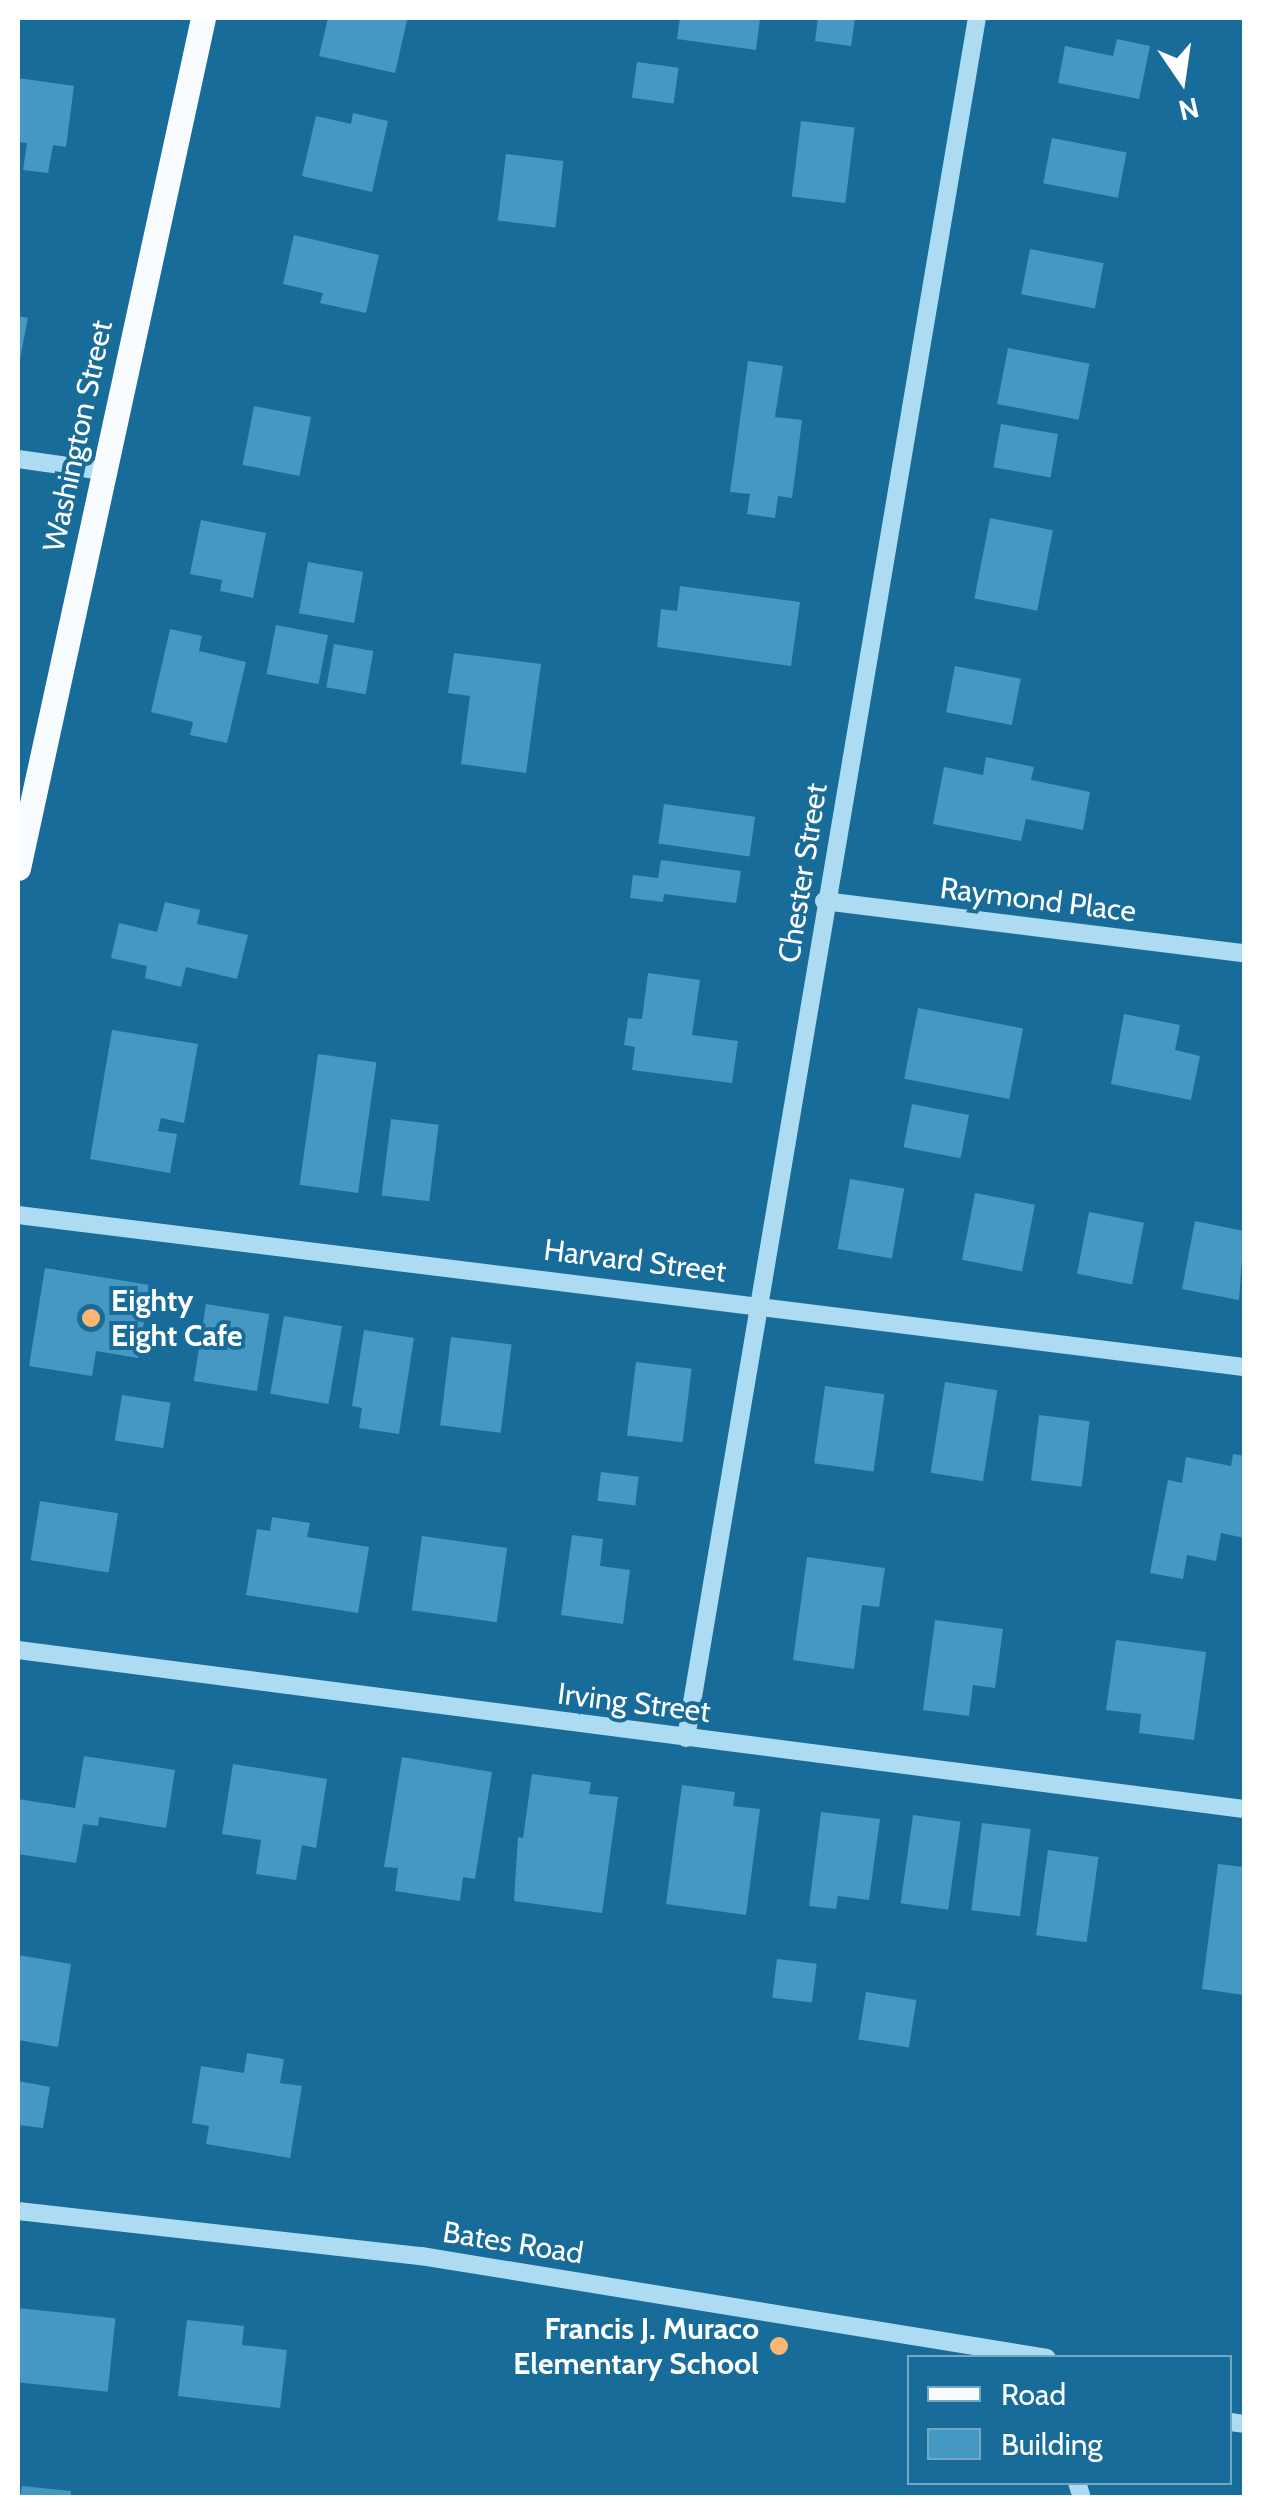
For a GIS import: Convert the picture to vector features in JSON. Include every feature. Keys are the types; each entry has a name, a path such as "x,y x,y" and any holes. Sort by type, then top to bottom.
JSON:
{"main road":[{"name":"Washington Street","path":"18,868 204,18"}],"street":[{"name":"Chester Street","path":"686,1738 764,1304 824,901 976,18"},
{"path":"18,459 104,471"},
{"name":"Raymond Place","path":"824,901 1244,953"},
{"name":"Harvard Street","path":"18,1215 764,1304 1244,1367"},
{"name":"Irving Street","path":"18,1650 1244,1810"},
{"name":"Bates Road","path":"18,2211 421,2256 1002,2353"}],"building":[{"path":"328,18 407,20 395,73 319,56"},
{"path":"680,18 760,18 756,50 677,39"},
{"path":"818,18 855,18 851,46 815,41"},
{"path":"1117,39 1150,46 1139,99 1058,83 1065,46 1113,56"},
{"path":"637,62 679,68 674,103 632,98"},
{"path":"18,78 74,86 66,147 53,145 48,173 23,170 27,143 18,142"},
{"path":"353,113 388,121 372,192 302,176 316,116 351,124"},
{"path":"801,121 855,128 845,203 792,196"},
{"path":"1052,138 1127,153 1118,198 1043,183"},
{"path":"506,154 564,161 555,228 498,221"},
{"path":"294,235 379,255 366,313 320,303 323,293 283,284"},
{"path":"1030,249 1104,263 1095,308 1021,294"},
{"path":"18,316 28,318 19,364 18,364"},
{"path":"1008,348 1089,364 1079,420 997,404"},
{"path":"748,361 783,366 775,417 802,420 792,498 778,496 775,518 747,514 750,494 730,492"},
{"path":"254,406 311,417 299,476 243,465"},
{"path":"1001,424 1058,434 1050,477 993,467"},
{"path":"990,518 1053,530 1037,611 974,598"},
{"path":"201,520 266,533 253,598 220,591 222,580 190,574"},
{"path":"308,562 363,572 354,623 299,613"},
{"path":"680,586 800,602 791,666 657,647 661,609 677,611"},
{"path":"276,625 328,635 318,684 266,674"},
{"path":"170,629 202,636 199,651 246,662 227,743 190,735 193,722 151,712"},
{"path":"334,644 373,651 366,694 326,687"},
{"path":"454,653 541,664 526,773 461,764 470,696 448,693"},
{"path":"955,666 1021,679 1012,725 946,712"},
{"path":"986,757 1034,767 1031,780 1090,792 1083,830 1026,819 1021,841 933,824 944,767 983,775"},
{"path":"664,804 755,817 750,856 658,844"},
{"path":"661,860 741,871 736,903 664,894 663,902 630,898 633,875 658,878"},
{"path":"165,902 200,910 197,924 248,935 237,979 186,967 181,987 145,978 147,966 111,958 119,923 157,932"},
{"path":"648,973 700,980 692,1035 738,1041 732,1083 632,1070 635,1047 624,1045 628,1018 642,1019"},
{"path":"918,1008 1023,1028 1009,1099 904,1079"},
{"path":"1124,1014 1180,1025 1175,1050 1200,1056 1191,1100 1111,1084"},
{"path":"112,1030 198,1044 184,1123 161,1118 158,1131 177,1134 170,1173 90,1159"},
{"path":"318,1054 376,1062 358,1193 300,1185"},
{"path":"912,1104 969,1115 961,1158 904,1147"},
{"path":"391,1119 439,1125 429,1201 382,1195"},
{"path":"850,1179 904,1189 892,1258 838,1249"},
{"path":"975,1193 1035,1205 1022,1271 962,1260"},
{"path":"1089,1212 1144,1223 1132,1285 1077,1274"},
{"path":"1195,1221 1244,1231 1239,1300 1182,1289"},
{"name":"Eighty Eight Cafe","path":"45,1268 150,1285 138,1358 96,1351 92,1376 29,1366"},
{"path":"206,1304 269,1314 257,1391 194,1381"},
{"path":"284,1316 342,1326 328,1404 270,1394"},
{"path":"364,1330 414,1338 399,1434 359,1428 362,1408 352,1406"},
{"path":"451,1337 512,1344 501,1433 440,1425"},
{"path":"636,1362 692,1369 683,1442 627,1435"},
{"path":"945,1382 997,1390 983,1481 931,1473"},
{"path":"825,1386 884,1394 874,1472 814,1463"},
{"path":"122,1395 170,1403 163,1448 115,1440"},
{"path":"1039,1415 1090,1421 1082,1487 1031,1481"},
{"path":"1233,1454 1244,1456 1244,1538 1221,1533 1216,1561 1187,1555 1183,1579 1150,1573 1168,1480 1182,1483 1186,1457 1231,1466"},
{"path":"601,1472 639,1477 635,1505 597,1501"},
{"path":"40,1501 118,1513 109,1573 31,1560"},
{"path":"272,1517 310,1523 307,1537 369,1547 358,1613 246,1595 257,1529 270,1531"},
{"path":"572,1535 603,1539 600,1566 630,1570 623,1624 561,1615"},
{"path":"422,1536 507,1548 497,1622 412,1610"},
{"path":"807,1557 885,1568 879,1607 862,1605 854,1669 793,1660"},
{"path":"935,1620 1003,1629 995,1688 973,1685 969,1716 923,1710"},
{"path":"1116,1640 1206,1652 1194,1740 1139,1733 1141,1714 1106,1710"},
{"path":"84,1756 175,1770 166,1828 99,1817 98,1826 83,1824 76,1863 18,1854 18,1799 75,1808"},
{"path":"402,1757 492,1772 475,1879 463,1877 460,1901 395,1891 398,1868 384,1867"},
{"path":"233,1764 327,1779 316,1848 302,1845 296,1880 256,1874 261,1840 222,1834"},
{"path":"532,1774 591,1782 589,1794 618,1797 602,1913 514,1901 518,1837 523,1838"},
{"path":"682,1785 735,1792 733,1806 760,1809 746,1915 666,1904"},
{"path":"821,1812 880,1819 869,1900 838,1896 836,1909 809,1906"},
{"path":"913,1815 961,1822 948,1910 901,1903"},
{"path":"982,1823 1031,1829 1020,1916 971,1910"},
{"path":"1048,1850 1099,1857 1087,1942 1036,1935"},
{"path":"1218,1864 1244,1867 1244,1995 1202,1989"},
{"path":"18,1955 71,1964 58,2047 18,2040"},
{"path":"777,1959 817,1964 812,2003 772,1998"},
{"path":"866,1992 916,2000 909,2047 858,2039"},
{"path":"247,2053 284,2059 280,2083 302,2086 290,2158 206,2144 209,2126 192,2123 201,2066 244,2073"},
{"path":"18,2081 50,2087 43,2128 18,2125"},
{"path":"18,2308 115,2318 108,2392 18,2382"},
{"path":"187,2320 244,2326 242,2345 287,2350 280,2408 178,2396"},
{"path":"22,2486 71,2491 71,2498 20,2498"}],"place":[{"name":"Eighty Eight Cafe","path":"91,1318"},
{"name":"Francis J. Muraco Elementary School","path":"779,2346"}]}
